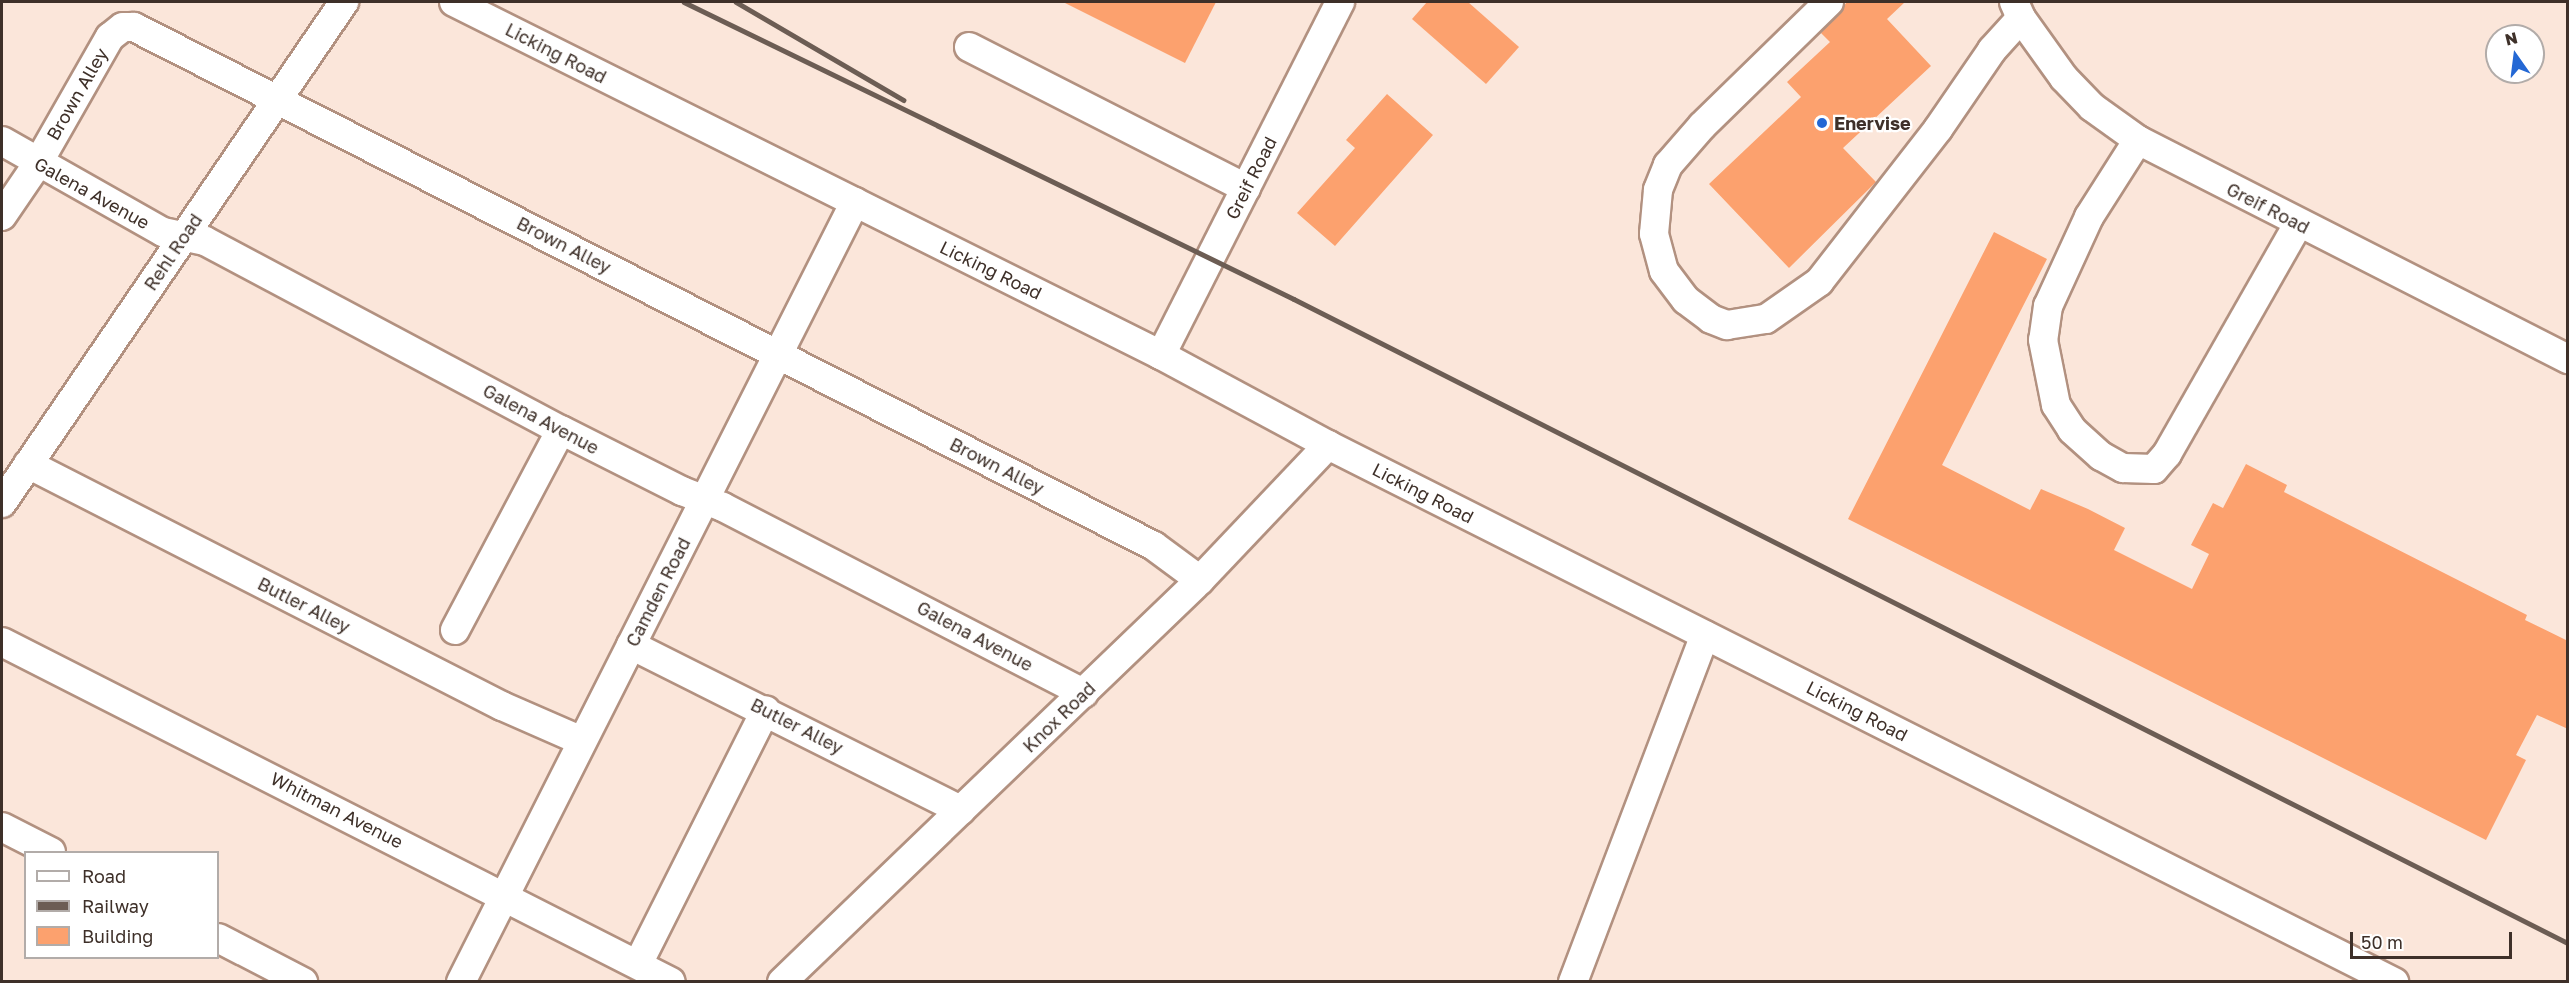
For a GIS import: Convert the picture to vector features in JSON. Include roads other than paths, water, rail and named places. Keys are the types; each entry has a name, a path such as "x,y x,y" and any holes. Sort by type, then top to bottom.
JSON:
{"street":[{"name":"Rehl Road","path":"2,502 344,2"},
{"name":"Licking Road","path":"454,2 1161,355 1328,445 2394,981"},
{"name":"Greif Road","path":"1161,355 1340,2"},
{"path":"1830,2 1702,126 1668,165 1658,190 1654,234 1664,271 1686,300 1711,320 1727,325 1767,319 1819,282 1938,129 2018,10"},
{"name":"Greif Road","path":"2018,10 2064,78 2092,107 2138,140 2298,224 2568,358"},
{"name":"Brown Alley","path":"2,216 38,163 110,37 123,27 134,27 1154,546 1200,580"},
{"path":"969,47 1246,188"},
{"path":"2138,140 2089,218 2048,306 2043,340 2048,378 2061,414 2072,430 2094,449 2123,468 2154,469 2167,454 2298,224"},
{"name":"Galena Avenue","path":"2,141 163,232 205,241 561,430 1084,693"},
{"name":"Camden Road","path":"461,981 855,202"},
{"path":"455,630 561,430"},
{"name":"Knox Road","path":"782,981 1200,580 1328,445"},
{"name":"Butler Alley","path":"28,464 502,706 582,741"},
{"path":"1573,981 1705,635"},
{"name":"Whitman Avenue","path":"2,642 671,981"},
{"name":"Butler Alley","path":"631,645 766,710 961,810"},
{"path":"638,964 766,710"},
{"path":"2,827 49,851"},
{"path":"219,939 303,981"}],"railway":[{"path":"684,2 1294,299 2568,943"},
{"path":"736,2 904,100"}],"place":[{"name":"Enervise","path":"1822,123"}]}
